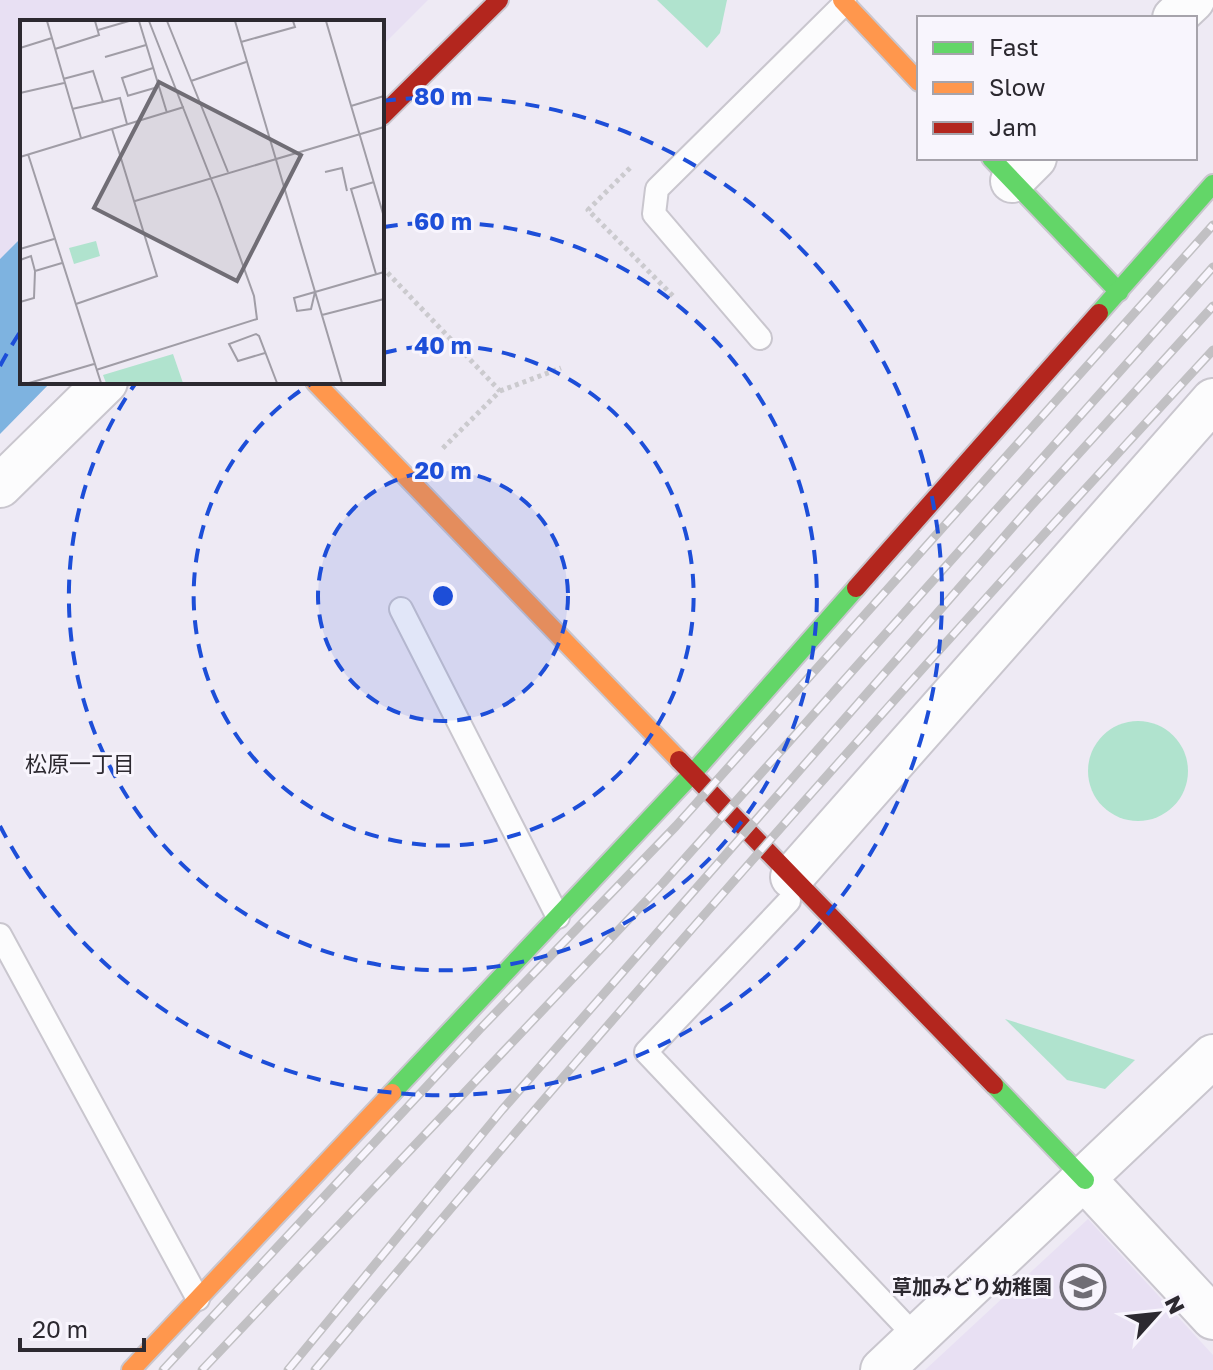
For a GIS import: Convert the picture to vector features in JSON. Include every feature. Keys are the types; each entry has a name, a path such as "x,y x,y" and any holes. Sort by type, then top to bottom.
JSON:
{"street":[{"path":"384,114 499,0"},
{"path":"844,2 917,80"},
{"path":"1012,166 1119,292"},
{"path":"131,1370 692,774 1213,184"},
{"path":"0,486 104,384"},
{"path":"317,384 692,774 791,889 1085,1180 1213,1318"},
{"path":"791,889 1213,400"},
{"path":"882,1370 1213,1056"}],"lane":[{"path":"760,338 654,214 657,189 844,2"},
{"path":"401,609 558,917"},
{"path":"791,889 646,1052 916,1337"},
{"path":"0,935 198,1299"}],"path":[{"path":"384,269 500,391"},
{"path":"431,460 500,391 561,368"}],"shaded area":[{"path":"0,0 428,0 384,44 384,20 20,20 20,384 49,384 0,434"},
{"name":"草加みどり幼稚園","path":"1088,1219 1213,1355 1213,1370 925,1370"}],"green space":[{"path":"657,0 727,0 720,33 707,48"},
{"path":"1138,721 1157,725 1173,736 1184,752 1188,771 1184,790 1173,806 1157,817 1138,821 1119,817 1103,806 1092,790 1088,771 1092,752 1103,736 1119,725"},
{"path":"1005,1019 1135,1060 1105,1089 1067,1080"}],"water":[{"path":"20,239 20,384 49,384 0,434 0,259"}],"railway":[{"path":"163,1370 480,1029 676,826 1213,225"},
{"path":"202,1370 663,883 1213,267"},
{"path":"288,1370 502,1110 1031,506 1213,306"},
{"path":"315,1370 534,1110 758,854 984,600 1213,350"}],"traffic: fast":[{"path":"993,160 1119,292"},
{"path":"1099,313 1213,184"},
{"path":"392,1093 692,774 856,588"},
{"path":"994,1085 1085,1180"}],"traffic: slow":[{"path":"842,0 917,80"},
{"path":"317,384 679,760"},
{"path":"131,1370 392,1093"}],"traffic: jam":[{"path":"384,114 499,0"},
{"path":"856,588 1099,313"},
{"path":"679,760 994,1085"}],"place":[{"name":"草加みどり幼稚園","path":"1083,1287"}],"district":[{"name":"松原一丁目","path":"80,764"}]}
